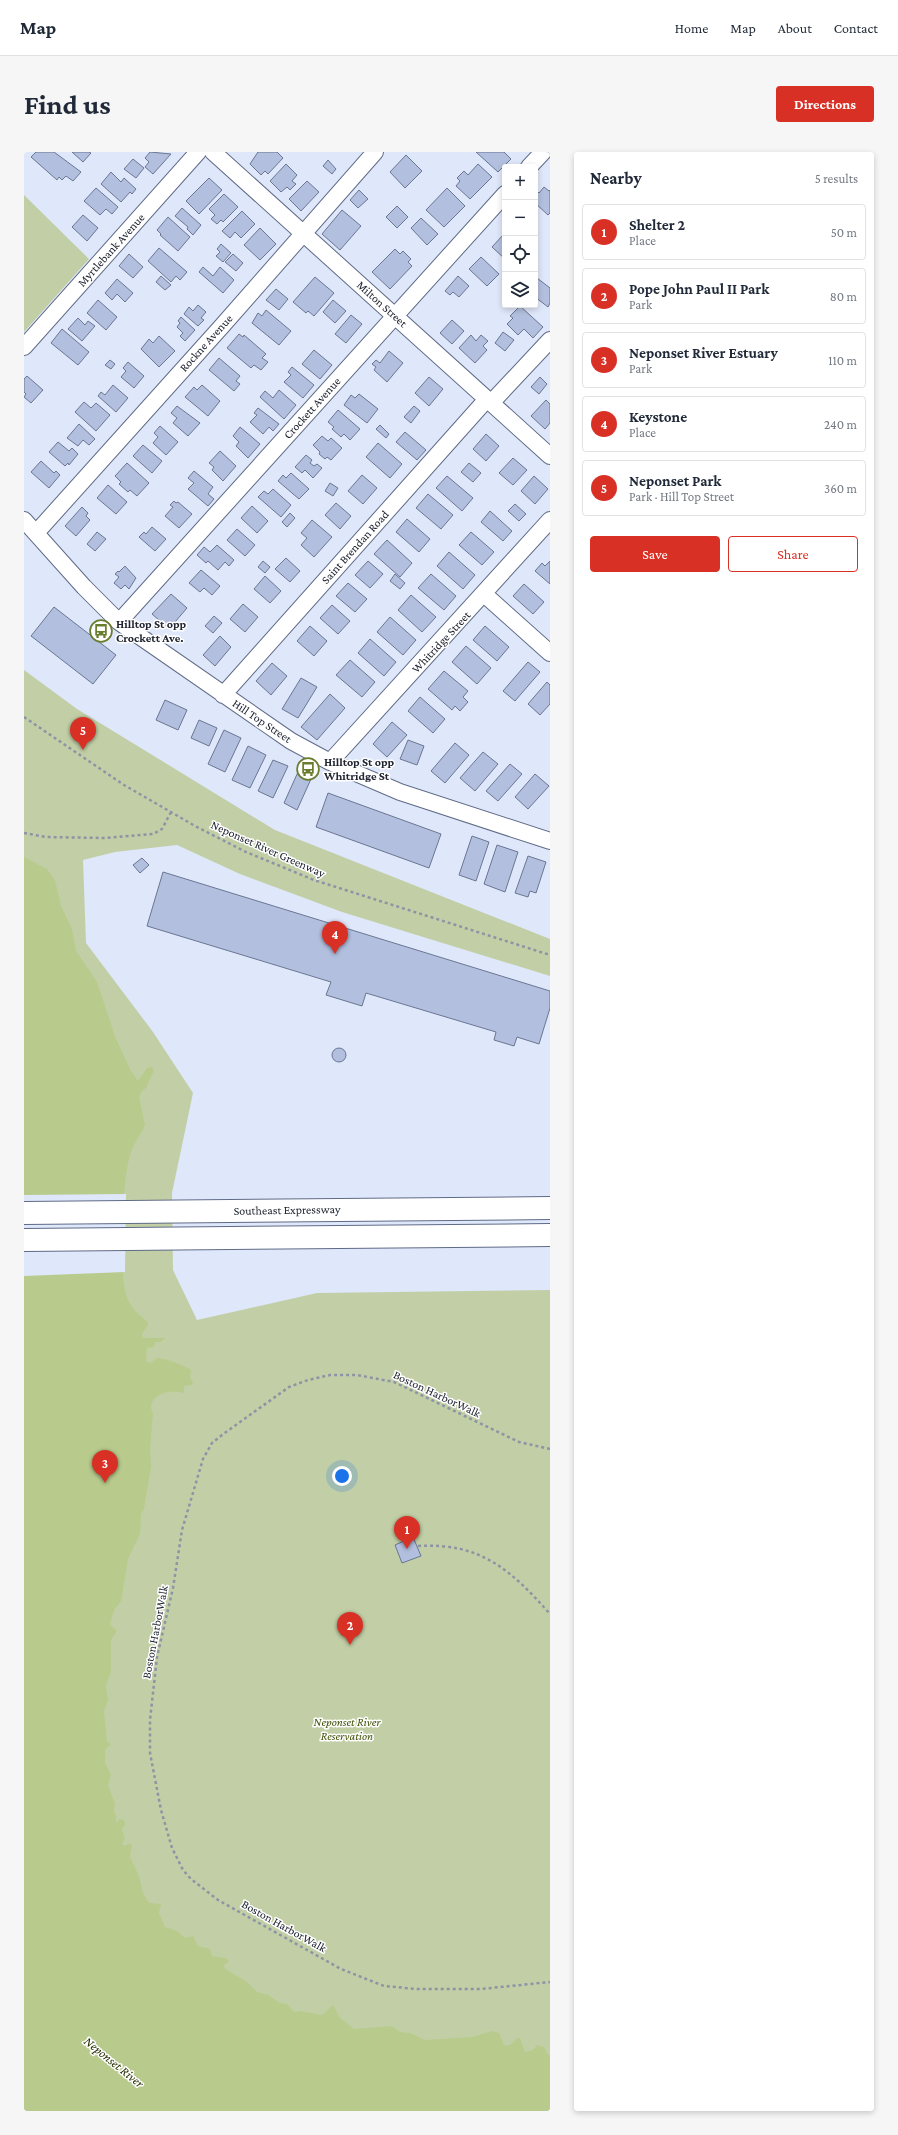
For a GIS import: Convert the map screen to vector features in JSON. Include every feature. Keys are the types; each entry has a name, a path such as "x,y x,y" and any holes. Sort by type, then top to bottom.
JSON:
{"highway":[{"name":"Southeast Expressway","path":"24,1253 173,1232 550,1208"},
{"name":"Southeast Expressway","path":"24,1213 173,1232 550,1248"},
{"path":"24,1240 173,1232 550,1221"},
{"path":"24,1226 173,1232 550,1235"}],"street":[{"name":"Myrtlebank Avenue","path":"24,347 198,152"},
{"name":"Milton Street","path":"214,152 550,456"},
{"name":"Rockne Avenue","path":"36,533 222,326 302,233 375,152"},
{"path":"532,164 542,152"},
{"name":"Crockett Avenue","path":"119,622 502,197"},
{"name":"Saint Brendan Road","path":"223,695 489,401 547,350"},
{"name":"Hill Top Street","path":"24,520 84,587 119,622 223,695 291,740 330,762 400,792 550,841"},
{"name":"Whitridge Street","path":"330,762 550,520"},
{"path":"484,594 550,653"}],"path":[{"name":"Neponset River Greenway","path":"24,717 80,757 170,812 246,852 294,873 550,955"},
{"path":"24,833 46,837 106,838 153,834 162,829 170,812"},
{"name":"Boston HarborWalk","path":"550,1449 519,1442 505,1436 394,1382 357,1375 330,1375 308,1380 290,1387 222,1435 212,1443 203,1459 182,1530 173,1588 157,1657 150,1720 150,1753 165,1824 172,1848 187,1874 218,1900 341,1969 384,1986 417,1989 481,1989 550,1982"},
{"path":"418,1546 437,1546 463,1550 499,1564 514,1576 550,1614"}],"green space":[{"path":"24,195 89,259 24,332"},
{"name":"Neponset River Reservation","path":"24,670 77,709 275,830 550,939 550,976 342,912 240,874 177,845 115,852 83,860 86,943 153,1032 193,1093 172,1193 173,1270 197,1320 317,1293 550,1290 550,2111 24,2111"}],"water":[{"name":"Neponset River","path":"24,857 47,869 55,880 61,906 72,929 76,951 97,982 116,1039 130,1069 138,1081 147,1068 152,1067 154,1070 146,1088 142,1091 139,1097 145,1125 131,1152 125,1182 122,1250 125,1288 128,1300 132,1307 148,1322 148,1325 142,1334 143,1338 166,1338 160,1342 155,1342 154,1347 147,1348 146,1361 150,1363 157,1358 184,1366 191,1370 190,1377 193,1383 192,1385 184,1386 184,1393 166,1392 160,1394 152,1402 151,1407 153,1414 150,1449 151,1467 144,1509 141,1514 140,1534 128,1559 121,1601 114,1610 110,1624 117,1631 111,1640 111,1671 106,1686 108,1700 104,1711 107,1742 111,1744 105,1750 105,1763 111,1775 108,1785 115,1804 114,1811 116,1823 120,1819 124,1820 125,1824 122,1830 125,1838 122,1844 125,1846 130,1843 132,1845 130,1857 139,1876 143,1893 149,1903 161,1904 159,1913 165,1927 177,1931 185,1938 193,1936 198,1946 210,1949 212,1956 226,1958 229,1962 224,1965 225,1969 247,1982 257,1992 268,1995 280,2003 287,2004 294,2012 300,2011 322,2015 333,2005 340,2018 354,2029 392,2026 400,2032 410,2033 425,2040 472,2037 492,2031 499,2033 504,2045 510,2045 517,2038 520,2038 525,2052 533,2050 537,2045 544,2047 550,2055 550,2111 24,2111"}],"pier":[{"path":"126,1194 125,1272 24,1276 24,1195"}],"building":[{"path":"36,152 54,152 81,172 73,181 66,176 62,180 59,177 57,180 31,157"},
{"path":"72,152 89,152 91,153 83,162"},
{"path":"150,152 171,154 153,174 145,167 149,162 145,158"},
{"path":"258,152 277,152 283,158 268,174 265,171 261,175 250,164"},
{"path":"476,152 504,152 511,159 506,164 502,164 502,168 498,172"},
{"path":"406,155 422,171 405,188 390,172"},
{"path":"133,159 144,168 136,178 124,169"},
{"path":"328,160 336,169 332,174 323,166"},
{"path":"286,164 297,175 292,181 296,184 290,190 287,187 281,192 270,181"},
{"path":"478,164 492,177 470,199 456,186 460,181 457,178 464,171 468,175"},
{"path":"111,172 121,182 124,178 136,189 132,194 130,192 121,202 101,184"},
{"path":"209,178 222,190 199,214 186,201"},
{"path":"307,181 319,192 301,211 289,199"},
{"path":"544,187 549,191 550,190 550,213 548,215 538,206 538,192 539,193"},
{"path":"96,188 118,207 112,214 106,209 100,215 84,201"},
{"path":"447,188 465,206 444,227 426,210"},
{"path":"359,190 368,199 358,208 350,200"},
{"path":"224,194 238,207 223,222 221,220 217,224 211,219 215,215 209,209"},
{"path":"397,206 408,217 397,228 386,217"},
{"path":"182,208 201,225 193,235 187,229 188,227 175,216"},
{"path":"342,210 361,226 340,250 322,234"},
{"path":"242,211 255,224 241,238 235,232 230,238 222,231"},
{"path":"83,215 98,228 87,241 72,227"},
{"path":"168,217 190,237 178,251 160,235 161,234 157,230"},
{"path":"421,218 438,234 427,245 411,228"},
{"path":"260,228 276,244 260,260 244,245"},
{"path":"502,236 502,256 492,247"},
{"path":"221,244 231,253 223,262 216,256 220,252 217,249"},
{"path":"159,248 187,272 180,280 176,276 171,282 148,261"},
{"path":"395,249 400,254 403,251 411,259 408,262 412,266 390,289 372,272"},
{"path":"129,254 143,267 133,278 119,266"},
{"path":"233,254 243,263 236,271 225,262"},
{"path":"481,257 499,274 487,286 469,269"},
{"path":"203,267 213,276 220,267 234,280 223,293 199,272"},
{"path":"161,276 171,285 165,290 156,282"},
{"path":"458,276 469,286 459,297 453,292 450,295 445,291"},
{"path":"315,277 334,293 314,316 308,311 306,313 293,302"},
{"path":"117,279 133,293 125,302 117,294 112,300 105,293"},
{"path":"538,279 550,288 550,303 548,307 538,299"},
{"path":"276,289 288,299 279,310 266,300"},
{"path":"98,300 117,317 106,330 87,313"},
{"path":"333,300 346,311 335,323 323,312"},
{"path":"198,305 206,312 201,318 204,320 198,326 184,314 189,307 193,311"},
{"path":"518,308 522,308 543,327 533,338 524,329 518,335 507,324 513,318 510,316"},
{"path":"266,310 291,331 279,345 252,323 258,313 262,316"},
{"path":"351,315 362,324 346,343 335,334"},
{"path":"181,317 195,330 185,341 180,336 183,333 177,327 180,323 178,321"},
{"path":"78,318 85,325 88,321 95,326 82,341 68,329"},
{"path":"452,320 464,331 452,344 440,333"},
{"path":"62,329 89,352 78,365 51,343"},
{"path":"503,332 514,340 505,351 495,343"},
{"path":"239,334 243,337 244,335 266,354 262,358 268,362 261,370 254,365 251,368 227,348"},
{"path":"471,335 476,341 481,335 488,341 483,346 487,350 475,363 459,348"},
{"path":"159,336 175,351 159,367 141,349 149,339 153,343"},
{"path":"314,350 332,365 320,379 302,364"},
{"path":"389,351 403,363 387,382 374,370 376,367 372,364 376,360 380,363"},
{"path":"219,358 240,376 236,381 240,384 234,391 209,370"},
{"path":"110,360 115,364 111,369 105,365"},
{"path":"128,362 144,376 134,388 121,377 126,371 123,368"},
{"path":"292,367 314,385 303,398 284,382 291,375 288,372"},
{"path":"27,376 43,390 31,403 24,397 26,394 24,392 24,379"},
{"path":"429,377 443,389 429,406 415,393"},
{"path":"540,377 547,384 539,394 531,387"},
{"path":"113,385 128,398 116,412 98,396 101,392 105,395"},
{"path":"202,385 220,401 208,416 185,397 194,387 197,390"},
{"path":"279,390 296,405 284,419 260,397 265,391 273,398"},
{"path":"359,394 378,409 367,423 344,405 351,395 355,398"},
{"path":"546,400 550,404 550,423 545,429 531,416"},
{"path":"84,402 91,408 96,403 110,415 96,431 75,412"},
{"path":"177,406 200,423 188,436 173,423 177,418 171,413"},
{"path":"414,406 420,411 411,423 404,417"},
{"path":"258,408 279,424 273,431 269,427 263,434 250,422 257,415 254,413"},
{"path":"338,410 360,429 350,440 344,434 341,437 332,429 334,427 328,422"},
{"path":"79,424 95,439 89,445 83,440 78,446 67,438"},
{"path":"380,425 389,434 386,438 376,429"},
{"path":"160,426 178,442 166,455 153,443 158,437 154,433"},
{"path":"240,427 260,444 248,458 236,446 239,442 233,436"},
{"path":"405,432 426,450 417,460 396,442"},
{"path":"486,434 499,446 486,461 473,449"},
{"path":"322,436 328,441 331,438 342,448 331,460 327,457 325,459 319,454 320,452 313,445"},
{"path":"58,442 69,451 72,448 78,454 69,465 68,463 65,466 49,452"},
{"path":"378,443 402,464 390,478 366,457"},
{"path":"143,445 162,461 152,473 133,456"},
{"path":"220,451 236,466 223,481 212,470 214,467 209,463"},
{"path":"306,455 312,460 310,463 314,466 317,464 322,468 313,478 305,470 302,473 295,467"},
{"path":"513,458 527,470 513,485 499,473"},
{"path":"41,461 54,473 56,471 60,475 49,488 31,472"},
{"path":"127,463 149,483 137,496 130,490 128,492 119,484 121,482 115,476"},
{"path":"469,463 481,473 473,482 461,472"},
{"path":"194,471 213,487 208,494 214,499 208,506 188,489 194,483 188,478"},
{"path":"291,473 309,489 299,499 278,481 283,475 286,478"},
{"path":"362,475 377,488 363,504 348,491"},
{"path":"447,476 473,498 462,511 436,488"},
{"path":"534,476 548,489 535,504 521,491"},
{"path":"330,483 338,488 333,496 325,491"},
{"path":"108,485 127,502 116,514 97,498"},
{"path":"273,489 291,505 281,517 258,497 264,491 268,494"},
{"path":"428,494 453,515 441,529 416,508"},
{"path":"174,501 176,503 178,502 192,514 179,528 165,516 173,507 170,505"},
{"path":"336,503 351,516 340,529 325,515"},
{"path":"515,504 526,514 519,521 508,511"},
{"path":"252,506 268,521 257,533 241,518"},
{"path":"82,507 88,513 86,516 90,520 76,536 65,526"},
{"path":"490,511 512,531 503,541 481,522"},
{"path":"290,513 295,518 287,527 282,522"},
{"path":"407,519 430,539 419,552 396,532"},
{"path":"312,520 332,537 314,557 301,545 307,538 301,533"},
{"path":"152,527 166,539 155,551 139,537 144,532 146,534"},
{"path":"237,529 255,545 245,556 227,540"},
{"path":"97,532 106,539 95,551 87,544"},
{"path":"471,532 494,552 482,565 459,545"},
{"path":"387,540 412,563 400,577 374,554"},
{"path":"217,545 234,560 229,566 225,562 218,570 208,561 206,563 197,555 204,547 210,552"},
{"path":"449,552 475,575 463,589 437,566"},
{"path":"286,558 300,571 290,582 275,569"},
{"path":"263,561 270,567 265,573 258,567"},
{"path":"368,561 383,574 370,588 355,575"},
{"path":"550,561 550,584 535,571 542,563 545,566"},
{"path":"125,566 136,578 129,589 125,585 121,589 114,583 119,577 115,574"},
{"path":"201,570 220,586 212,595 204,588 200,592 189,583"},
{"path":"395,574 405,583 400,589 390,581"},
{"path":"431,574 456,596 444,610 418,588"},
{"path":"265,576 281,591 270,603 254,589"},
{"path":"348,583 367,599 355,612 336,596"},
{"path":"524,584 544,602 533,614 513,596"},
{"path":"171,594 187,608 169,629 152,614"},
{"path":"411,595 436,617 422,632 398,610"},
{"path":"243,604 258,617 245,632 230,619"},
{"path":"332,605 350,621 338,634 320,618"},
{"path":"54,607 116,655 93,684 31,636"},
{"path":"214,616 222,623 213,633 205,626"},
{"path":"390,617 416,640 403,655 377,632"},
{"path":"310,626 327,641 314,656 297,641"},
{"path":"485,626 509,647 497,661 473,640"},
{"path":"220,636 231,647 215,666 203,655"},
{"path":"370,639 396,662 384,676 358,653"},
{"path":"466,646 491,668 477,684 452,662"},
{"path":"350,660 375,682 362,697 336,675"},
{"path":"528,662 540,672 515,701 503,691"},
{"path":"272,663 287,676 271,695 256,681"},
{"path":"444,671 468,691 463,697 468,702 460,711 455,706 452,710 428,689"},
{"path":"301,678 317,687 298,718 282,709"},
{"path":"547,682 550,685 550,704 540,715 528,704"},
{"path":"330,694 345,708 317,740 301,727"},
{"path":"420,697 445,719 433,733 408,711"},
{"path":"165,700 187,710 178,730 156,720"},
{"path":"199,720 217,728 209,746 191,738"},
{"path":"392,722 407,735 387,757 373,744"},
{"path":"224,730 241,738 225,772 208,764"},
{"path":"408,740 424,746 417,765 400,759"},
{"path":"455,743 469,755 445,783 431,771"},
{"path":"248,746 266,755 250,788 232,780"},
{"path":"483,752 498,764 475,791 460,778"},
{"path":"273,760 288,766 273,798 258,791"},
{"path":"510,764 522,774 498,801 486,791"},
{"path":"298,772 311,779 297,810 284,803"},
{"path":"535,774 549,786 528,809 515,797"},
{"path":"328,793 441,834 429,868 316,827"},
{"path":"472,836 489,842 476,881 459,875"},
{"path":"497,845 518,852 505,892 484,884"},
{"path":"528,856 546,862 536,893 530,891 528,897 515,893"},
{"path":"142,858 149,865 140,873 133,865"},
{"path":"163,872 550,991 550,1008 539,1044 517,1037 514,1046 494,1040 496,1032 366,993 362,1006 326,995 331,982 147,926"},
{"path":"339,1048 344,1050 346,1055 344,1060 339,1062 334,1060 332,1055 334,1050"},
{"path":"413,1537 421,1556 402,1563 395,1545"}],"place":[{"name":"Hilltop St opp Crockett Ave.","path":"101,631"},
{"name":"Neponset Park","path":"83,750"},
{"name":"Hilltop St opp Whitridge St","path":"308,769"},
{"name":"Keystone","path":"335,954"},
{"name":"Neponset River Estuary","path":"105,1483"},
{"name":"Shelter 2","path":"407,1549"},
{"name":"Pope John Paul II Park","path":"350,1645"}]}
